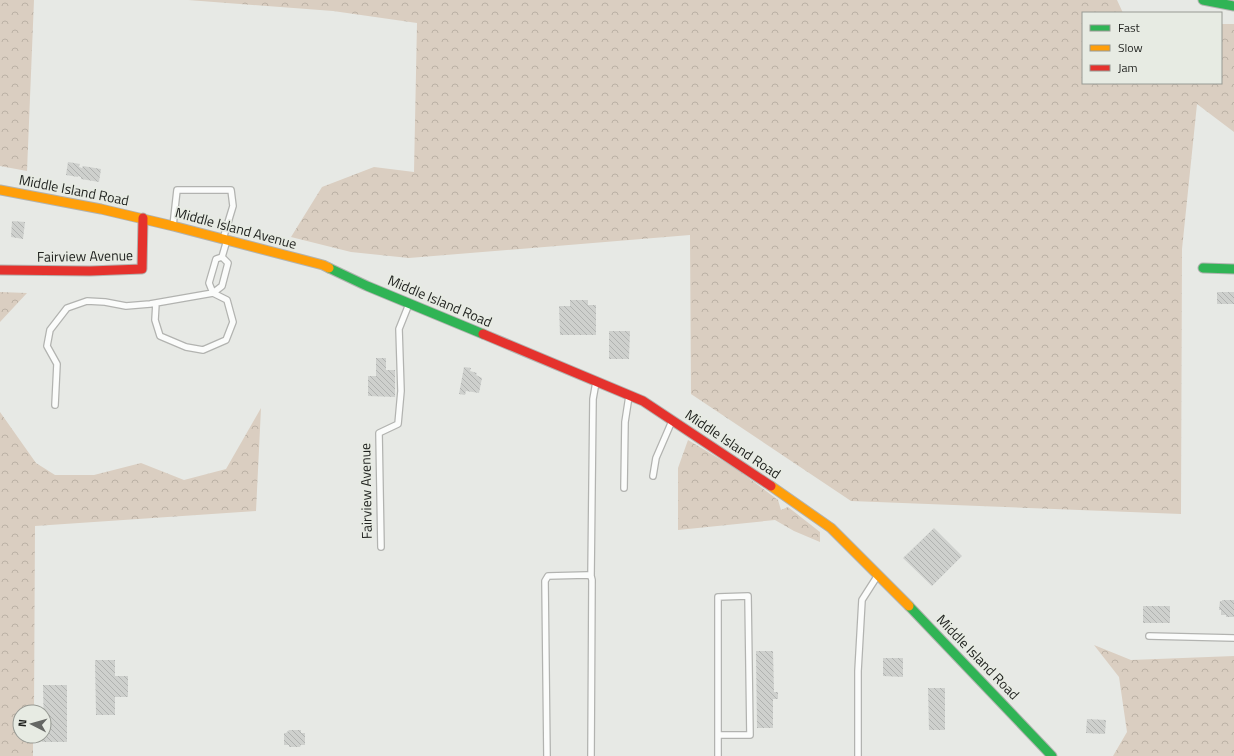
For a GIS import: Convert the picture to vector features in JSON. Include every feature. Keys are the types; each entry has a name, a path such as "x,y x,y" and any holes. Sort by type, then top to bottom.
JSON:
{"street":[{"path":"1203,0 1234,6"},
{"name":"Middle Island Road","path":"0,190 143,218"},
{"name":"Middle Island Avenue","path":"143,218 323,265"},
{"name":"Fairview Avenue","path":"0,270 90,271 142,269 143,218"},
{"name":"Middle Island Road","path":"323,265 409,304 643,401 768,483 831,528 922,619 1052,756"},
{"path":"1204,268 1234,269"}],"lane":[{"path":"172,226 177,190 231,190 233,206 222,257"},
{"path":"54,405 57,364 47,346 50,330 67,308 88,301 105,302 126,306 156,303 213,293 222,286 228,263 222,257"},
{"path":"156,303 155,320 160,336 186,347 203,350 226,340 233,322 227,300 213,293 209,283 216,259 222,257"},
{"name":"Fairview Avenue","path":"381,547 379,433 398,424 401,391 399,329 409,304"},
{"path":"591,756 592,407 596,382"},
{"path":"624,488 625,422 629,395"},
{"path":"653,476 656,458 673,421"},
{"path":"858,756 858,671 862,600 878,575"},
{"path":"547,756 545,581 548,576 591,576"},
{"path":"718,735 750,735 748,596 718,596 718,735 718,756"},
{"path":"1149,636 1234,638"}],"green space":[{"path":"0,0 34,0 27,171 0,166"},
{"path":"188,0 1117,0 1123,12 1082,12 1082,84 1222,84 1222,24 1234,24 1234,132 1197,104 1182,249 1181,514 851,501 691,394 690,235 409,258 351,252 291,237 322,187 374,167 414,172 417,23 333,11"},
{"path":"0,292 27,293 0,322"},
{"path":"261,408 256,511 35,526 34,704 12,704 12,744 33,744 33,756 0,756 0,412 36,463 55,475 94,475 141,463 184,480 226,469"},
{"path":"688,440 735,468 778,500 781,510 788,507 820,532 820,542 794,531 775,520 678,530 678,468"},
{"path":"1094,645 1131,660 1234,656 1234,756 1113,756 1127,732 1119,677"}],"building":[{"path":"68,162 80,164 79,167 82,168 83,166 101,169 99,182 81,179 81,177 78,176 66,175"},
{"path":"12,221 25,222 23,239 11,237"},
{"path":"1217,292 1234,292 1234,304 1217,304"},
{"path":"570,300 588,300 588,305 596,305 596,335 560,335 559,306 570,306"},
{"path":"609,331 630,331 629,359 609,359"},
{"path":"376,358 386,358 386,370 395,370 395,397 368,396 368,376 376,376"},
{"path":"464,367 471,368 470,371 477,373 476,375 482,378 479,393 466,391 465,395 459,394"},
{"path":"934,528 962,556 932,586 903,558"},
{"path":"1234,600 1234,617 1226,617 1226,615 1221,615 1221,610 1219,610 1220,601"},
{"path":"1143,606 1170,606 1170,623 1143,623"},
{"path":"756,651 773,651 774,692 778,692 778,699 773,699 773,728 757,728"},
{"path":"883,658 903,658 903,677 883,676"},
{"path":"95,660 115,660 115,676 128,676 128,697 115,697 115,715 96,715"},
{"path":"43,685 67,685 67,742 52,742 52,704 43,704"},
{"path":"928,688 945,688 945,730 929,730"},
{"path":"1087,719 1106,720 1105,734 1086,733"},
{"path":"289,730 301,730 301,733 305,733 305,745 301,745 300,747 289,747 289,745 284,745 284,733"}],"traffic: fast":[{"path":"1203,0 1234,6"},
{"path":"329,268 367,286 483,334"},
{"path":"1203,268 1234,269"},
{"path":"909,606 1052,756"}],"traffic: slow":[{"path":"0,190 101,209 173,226 323,265 329,268"},
{"path":"771,486 831,528 909,606"}],"traffic: jam":[{"path":"0,270 90,271 142,269 143,218"},
{"path":"483,334 643,401 771,486"}]}
